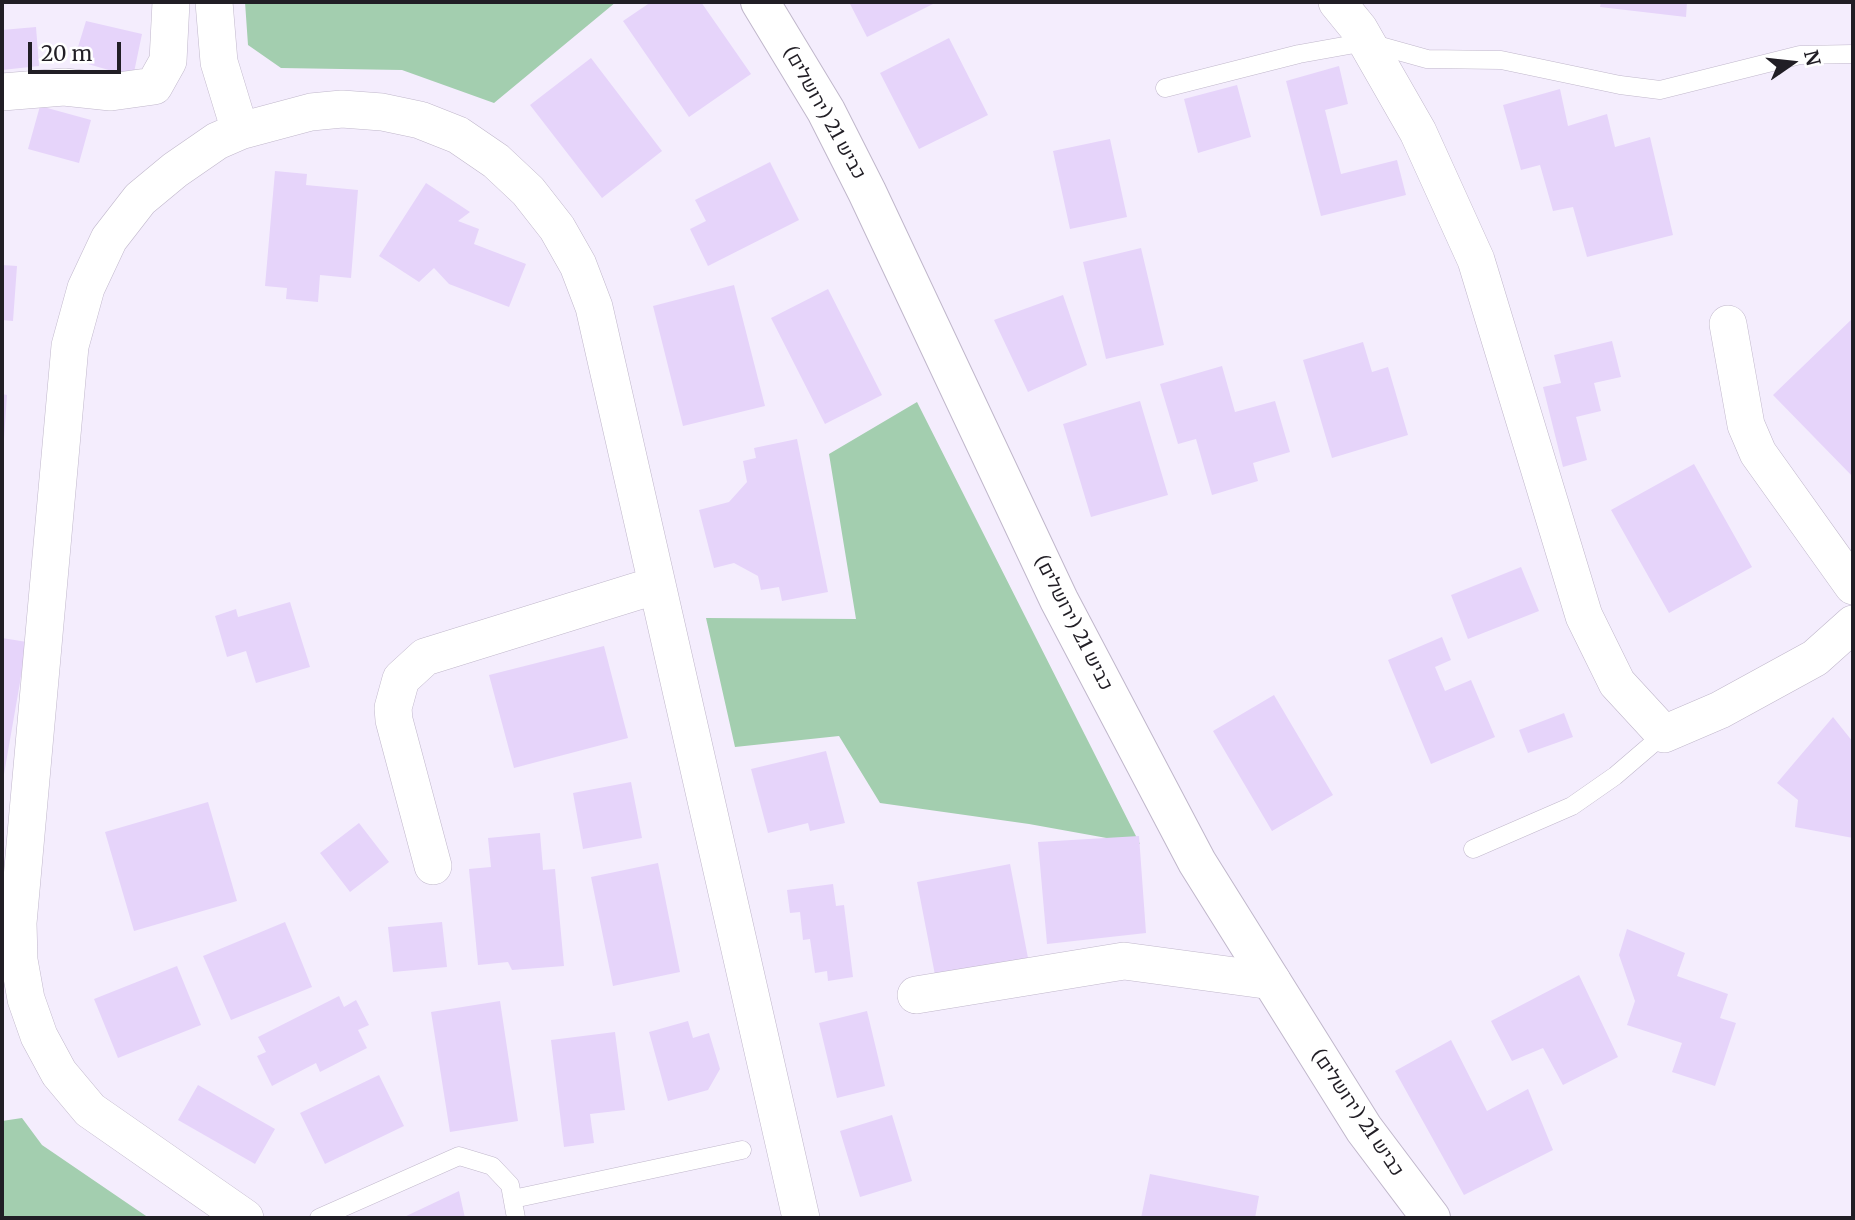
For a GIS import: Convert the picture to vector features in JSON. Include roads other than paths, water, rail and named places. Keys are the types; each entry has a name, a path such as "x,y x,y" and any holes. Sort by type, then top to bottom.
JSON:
{"main road":[{"name":"כביש 21 (ירושלים)","path":"760,2 826,111 867,192 1065,612 1197,862 1364,1129 1431,1218"}],"street":[{"path":"2,92 64,87 111,92 154,86 168,61 171,2"},
{"path":"215,2 219,62 240,131"},
{"path":"1337,2 1366,42 1418,132 1476,260 1584,616 1617,683 1664,734 1720,710 1815,658 1853,624"},
{"path":"245,1218 119,1133 90,1110 59,1073 39,1036 26,999 19,960 18,923 70,346 86,288 117,229 140,199 175,170 217,141 240,131 311,112 342,109 382,112 420,120 458,135 496,162 528,191 557,228 578,265 594,307 801,1218"},
{"path":"1728,324 1746,425 1758,453 1853,586"},
{"path":"433,866 394,720 393,708 401,679 425,657 657,585"},
{"path":"916,995 1124,961 1272,981"}],"lane":[{"path":"1165,88 1299,54 1366,42 1427,59 1501,60 1620,85 1660,90 1800,55 1853,54"},
{"path":"1473,849 1572,806 1615,776 1664,734"},
{"path":"513,1199 742,1150"},
{"path":"319,1218 459,1156 492,1166 510,1185 516,1218"}]}
